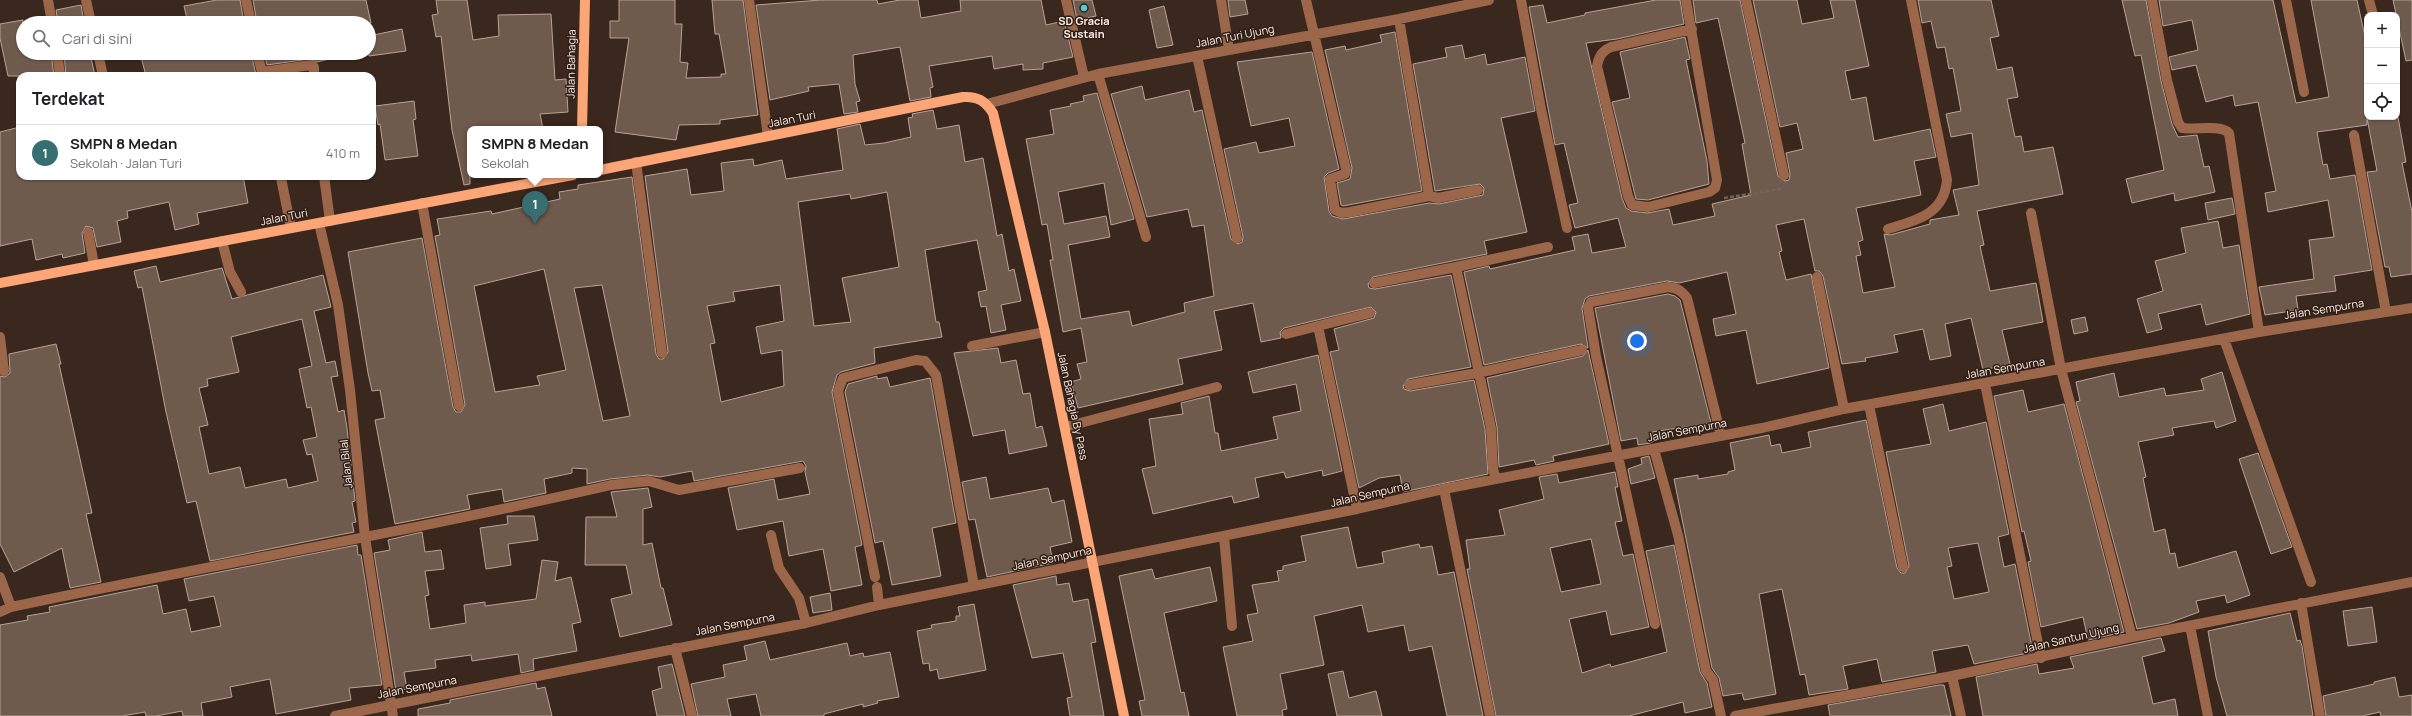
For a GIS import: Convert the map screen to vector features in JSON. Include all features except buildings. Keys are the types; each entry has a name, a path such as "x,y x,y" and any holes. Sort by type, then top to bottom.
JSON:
{"main road":[{"name":"Jalan Bahagia","path":"582,126 585,0"},
{"name":"Jalan Turi","path":"603,169 963,97 979,98 987,104"},
{"name":"Jalan Bahagia By Pass","path":"987,104 993,113 1045,332 1124,716"},
{"name":"Jalan Turi","path":"0,283 557,178"}],"street":[{"path":"48,0 51,16"},
{"path":"86,0 89,16"},
{"path":"246,0 249,16"},
{"path":"749,0 768,136"},
{"path":"1066,0 1084,78"},
{"path":"1221,0 1229,50"},
{"path":"1306,0 1346,169 1345,174 1330,179 1336,210 1342,213 1350,212 1429,196 1438,198 1478,190"},
{"name":"Jalan Turi Ujung","path":"987,104 1098,74 1399,19 1489,0"},
{"path":"1521,0 1541,109 1567,228"},
{"path":"1686,0 1692,29 1717,180 1715,188 1709,192 1648,207 1632,205 1628,196 1597,66 1599,58 1605,50 1612,47 1692,29"},
{"path":"1746,0 1784,175"},
{"path":"1888,228 1922,218 1933,210 1946,192 1947,180 1911,0"},
{"path":"2152,0 2167,80 2178,122 2182,128 2194,130 2218,128 2225,129 2229,133 2259,332"},
{"path":"2286,0 2304,92"},
{"path":"2369,0 2372,12"},
{"path":"1399,19 1429,196"},
{"path":"1197,56 1237,238"},
{"path":"58,60 60,72"},
{"path":"100,60 102,72"},
{"path":"259,60 262,72 310,65 314,67 314,72"},
{"path":"1098,74 1146,237"},
{"path":"2354,134 2386,312"},
{"path":"636,162 662,353"},
{"path":"281,180 291,228"},
{"path":"325,180 330,221"},
{"path":"422,203 459,406"},
{"path":"2031,213 2061,370 2132,637"},
{"name":"Jalan Bilal","path":"319,223 338,305 350,390 365,537 393,716"},
{"path":"88,232 94,265"},
{"path":"222,241 230,272 241,292"},
{"path":"1374,283 1548,247"},
{"path":"1456,267 1491,428 1496,479"},
{"path":"1817,277 1844,409"},
{"path":"1655,624 1618,457 1588,307 1594,300 1668,287 1678,288 1682,291 1687,298 1722,436"},
{"name":"Jalan Sempurna","path":"335,716 806,623 879,605 1357,509 1444,489 1722,436 1844,409 2061,370 2259,332 2412,308"},
{"path":"1286,334 1370,313"},
{"path":"1318,326 1357,509"},
{"path":"972,346 1045,332"},
{"path":"0,337 4,371"},
{"path":"2224,339 2311,582"},
{"path":"1409,385 1478,373 1582,350"},
{"path":"879,605 876,582 838,390 843,378 855,373 916,360 925,361 936,375 974,586"},
{"path":"1985,384 2041,658"},
{"path":"1065,427 1217,387"},
{"path":"1869,405 1903,567"},
{"path":"1654,449 1678,535 1706,671 1713,680 1721,716"},
{"path":"0,612 11,607 365,537 612,485 649,481 679,490 800,468"},
{"path":"1444,489 1490,716"},
{"path":"771,535 779,568 799,598 806,623"},
{"path":"1224,536 1232,626"},
{"path":"0,577 11,607"},
{"name":"Jalan Santun Ujung","path":"1735,716 1952,676 2041,658 2132,637 2412,582"},
{"path":"2301,603 2320,716"},
{"path":"2190,626 2208,716"},
{"path":"675,648 692,716"},
{"path":"1952,676 1961,716"}],"path":[{"path":"1721,198 1786,189 1788,188 1784,175"}],"place":[{"name":"SD Gracia Sustain","path":"1084,8"},
{"name":"SMPN 8 Medan","path":"535,224"}]}
